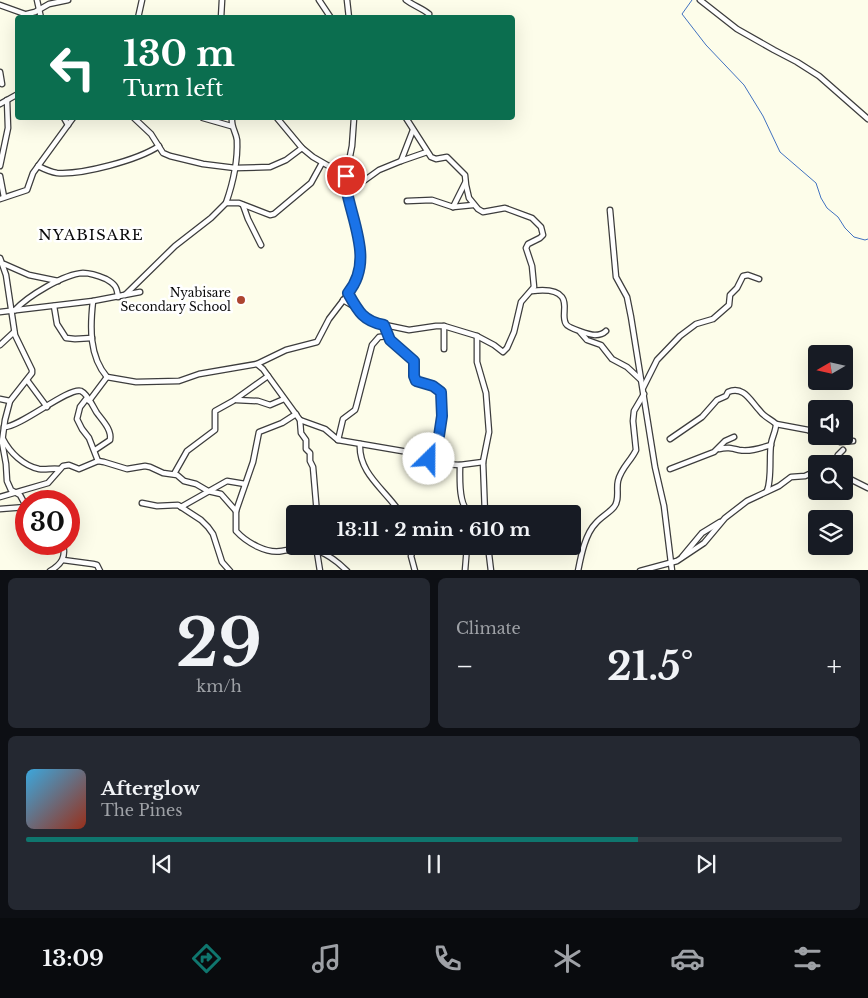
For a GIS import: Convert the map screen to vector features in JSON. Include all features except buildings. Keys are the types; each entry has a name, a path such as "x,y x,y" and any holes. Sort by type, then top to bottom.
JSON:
{"street":[{"path":"37,0 40,15"},
{"path":"0,4 28,14 50,4 68,0"},
{"path":"139,15 142,0"},
{"path":"221,15 222,0"},
{"path":"319,0 329,15"},
{"path":"347,0 348,15"},
{"path":"406,0 429,14"},
{"path":"700,0 738,29 819,76 868,119"},
{"path":"0,72 2,84"},
{"path":"0,104 15,96"},
{"path":"0,166 7,139 7,100"},
{"path":"65,120 68,125"},
{"path":"0,176 2,198 26,190 38,166 72,120"},
{"path":"136,120 152,134 162,152 170,156 235,168 274,166 302,148"},
{"path":"210,120 231,126"},
{"path":"125,295 175,246 211,218 226,203 235,168 237,139 231,126 232,120"},
{"path":"279,120 302,148 322,163 346,176"},
{"path":"94,301 92,338 98,364 107,377 115,379 136,382 179,382 199,374 257,364 286,350 317,342 329,319 358,279 361,259 347,194 346,176 352,146 354,120"},
{"path":"343,300 356,308 369,321 409,330 444,326 478,336 504,351 514,332 521,302 532,291 534,286 533,268 526,248 528,244 541,237 543,233 541,227 532,218 507,209 482,212 473,205 469,198 465,175 450,159 444,156 433,158 427,152 407,120"},
{"path":"401,161 413,130"},
{"path":"0,139 7,139"},
{"path":"38,166 54,173 80,172 147,154 159,146"},
{"path":"347,194 379,170 427,152"},
{"path":"226,203 243,204 270,215 274,214 311,184 322,163"},
{"path":"453,207 466,182"},
{"path":"407,201 432,200 453,207 473,205"},
{"path":"243,204 248,219 261,244"},
{"path":"610,210 616,277 627,297 657,478 664,506 672,570"},
{"path":"0,258 13,310 14,332 20,348 31,366 32,373 10,401 4,427 6,481 11,490 15,491"},
{"path":"3,264 29,275 59,281"},
{"path":"13,310 29,298 59,281 78,274 95,275 113,283 116,286 118,297"},
{"path":"643,388 657,360 680,336 694,325 714,319 730,305 730,295 744,276 748,275 759,279"},
{"path":"532,291 549,291 560,295 564,301 566,325 594,335 606,331"},
{"path":"0,312 94,301 140,292"},
{"path":"348,293 356,308"},
{"path":"54,306 57,324 66,338 92,338"},
{"path":"384,325 388,336 414,361 416,381 433,386 441,392 442,416 439,436 429,459"},
{"path":"444,326 444,349"},
{"path":"579,331 587,340 601,345 612,358 627,367 642,381"},
{"path":"0,345 14,332"},
{"path":"338,440 343,419 355,410 372,344 379,337 388,336"},
{"path":"478,336 477,362 486,393 489,432 482,462 484,505"},
{"path":"257,364 300,420 301,435 306,440 306,450 310,454 313,468 316,505"},
{"path":"174,474 187,451 215,430 215,410 236,400 268,376"},
{"path":"98,461 89,438 77,419 80,407 107,377"},
{"path":"27,380 47,407"},
{"path":"670,439 694,423 717,400 726,396 730,390 737,390 752,399 760,412 776,424 808,430"},
{"path":"4,427 12,427 75,391 82,392 106,425 111,437 107,444 95,450"},
{"path":"578,570 583,548 590,531 594,525 614,508 621,473 636,450 634,412 644,394"},
{"path":"0,399 10,401"},
{"path":"236,400 258,401 272,406 284,399"},
{"path":"286,550 279,551 260,548 236,531 236,511 253,462 259,432 282,423 296,414"},
{"path":"300,420 325,429 338,440 393,449 440,464 460,465 482,462"},
{"path":"767,491 770,483 771,445 776,424"},
{"path":"670,469 710,454 725,441 734,437"},
{"path":"3,438 14,455 28,464 41,469 59,469 69,466 80,470 98,461 127,469 145,466 163,473 174,474 184,481 221,494 236,511"},
{"path":"360,444 360,455 367,471 394,505"},
{"path":"718,449 731,447 739,450 750,450 771,445"},
{"path":"838,455 843,450"},
{"path":"460,465 463,505"},
{"path":"24,490 49,482 59,469"},
{"path":"681,558 686,550 702,534 722,522 747,501 779,486 791,477 808,475"},
{"path":"853,480 868,488"},
{"path":"181,507 227,482 245,484"},
{"path":"0,497 15,493"},
{"path":"142,502 157,506 173,504 181,507 208,527 216,541 222,562 230,570"},
{"path":"0,509 15,507"},
{"path":"640,570 671,563 681,558 704,543 722,522"},
{"path":"60,570 64,555"},
{"path":"317,555 320,570"},
{"path":"327,555 347,570"},
{"path":"411,555 415,570"},
{"path":"465,570 466,555"},
{"path":"489,555 491,570"},
{"path":"50,570 61,562 94,564 100,570"}],"waterway":[{"path":"692,0 682,14 706,45 744,85 763,116 780,152 816,183 827,208 838,217 854,237 868,239"}],"place":[{"name":"Nyabisare Secondary School","path":"241,300"}],"district":[{"name":"NYABISARE","path":"91,235"}],"route":[{"path":"346,176 346,187 361,259 358,279 348,293 356,308 367,320 384,325 390,340 414,361 416,365 414,378 416,381 438,388 441,392 442,416 439,436 429,459"}]}
